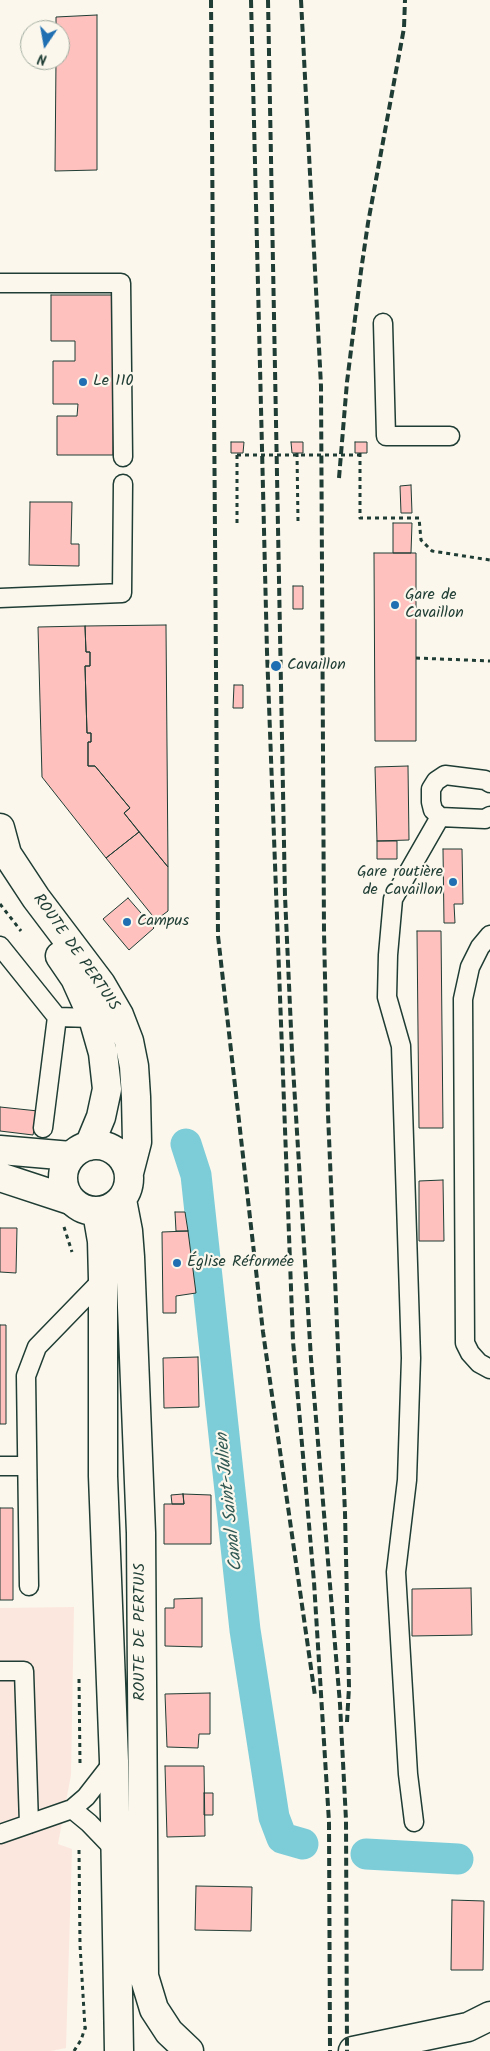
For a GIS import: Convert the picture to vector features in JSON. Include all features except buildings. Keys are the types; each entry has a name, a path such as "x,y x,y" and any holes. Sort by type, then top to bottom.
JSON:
{"main road":[{"name":"ROUTE DE PERTUIS","path":"0,828 7,854 36,898 101,984 119,1015 129,1041 135,1074 137,1142 129,1173"},
{"name":"ROUTE DE PERTUIS","path":"0,878 26,906 75,978 93,1018 104,1053 107,1089 102,1117 80,1151"},
{"path":"0,1150 80,1151 100,1145 114,1150 122,1159 129,1173 128,1189 122,1200 113,1207 97,1212 80,1208 70,1200 0,1177"},
{"path":"70,1200 64,1189 62,1177 65,1165 80,1151"},
{"name":"ROUTE DE PERTUIS","path":"122,1200 130,1257 141,1533 144,1976 154,2009 169,2032 189,2051"},
{"name":"ROUTE DE PERTUIS","path":"97,1212 102,1242 103,1476 114,1762 114,1849 119,2042"},
{"path":"353,2051 468,2027 490,2016"}],"lane":[{"path":"0,283 121,283 123,457"},
{"path":"383,323 386,436 450,436"},
{"path":"0,598 122,594 123,484"},
{"path":"490,783 485,780 445,775 436,781 431,789 433,810 440,817 485,819 490,816"},
{"path":"414,1822 408,1774 396,1572 407,1480 410,1358 402,1056 387,997 388,956 394,899 440,817"},
{"path":"490,935 480,947 470,967 463,999 465,1343 470,1354 479,1363 490,1369"},
{"path":"0,946 57,1017 44,1128"},
{"path":"57,1017 93,1018"},
{"path":"29,1586 26,1376 37,1347 103,1280"},
{"path":"0,1466 27,1466"},
{"path":"0,1671 24,1671 29,1824"},
{"path":"0,1834 72,1809 86,1797 114,1762"},
{"path":"72,1809 89,1823 114,1849"}],"path":[{"path":"237,523 237,454 360,454 360,518 419,518 421,540 432,551 490,560"},
{"path":"297,454 298,520"},
{"path":"416,658 490,662"},
{"path":"77,1767 81,1762 79,1674"},
{"path":"72,1809 72,1840 80,1850 80,1945 85,2028 81,2040 74,2051"},
{"path":"85,2028 119,2042"}],"shaded area":[{"path":"74,1607 71,1775 58,1844 72,1849 66,2048 51,2051 0,2051 0,1608"}],"waterway":[{"name":"Canal Saint-Julien","path":"186,1144 196,1175 245,1630 274,1817 282,1838 303,1844"},
{"name":"Canal Saint-Julien","path":"366,1854 458,1859"}],"railway":[{"path":"211,0 218,936 263,1332 315,1696"},
{"path":"251,0 267,652 293,1341 314,1582 329,1822 330,2051"},
{"path":"268,0 285,896 292,1051 311,1359 340,1704 346,1820 347,2051"},
{"path":"301,0 321,386 324,932 328,1114 345,1513 349,1687 347,1722"},
{"path":"339,478 347,382 361,271 404,28 405,0"}],"place":[{"name":"Le 110","path":"83,382"},
{"name":"Gare de Cavaillon","path":"395,605"},
{"name":"Cavaillon","path":"276,666"},
{"name":"Gare routière de Cavaillon","path":"453,882"},
{"name":"Campus","path":"127,922"},
{"name":"Église Réformée","path":"177,1263"}]}
